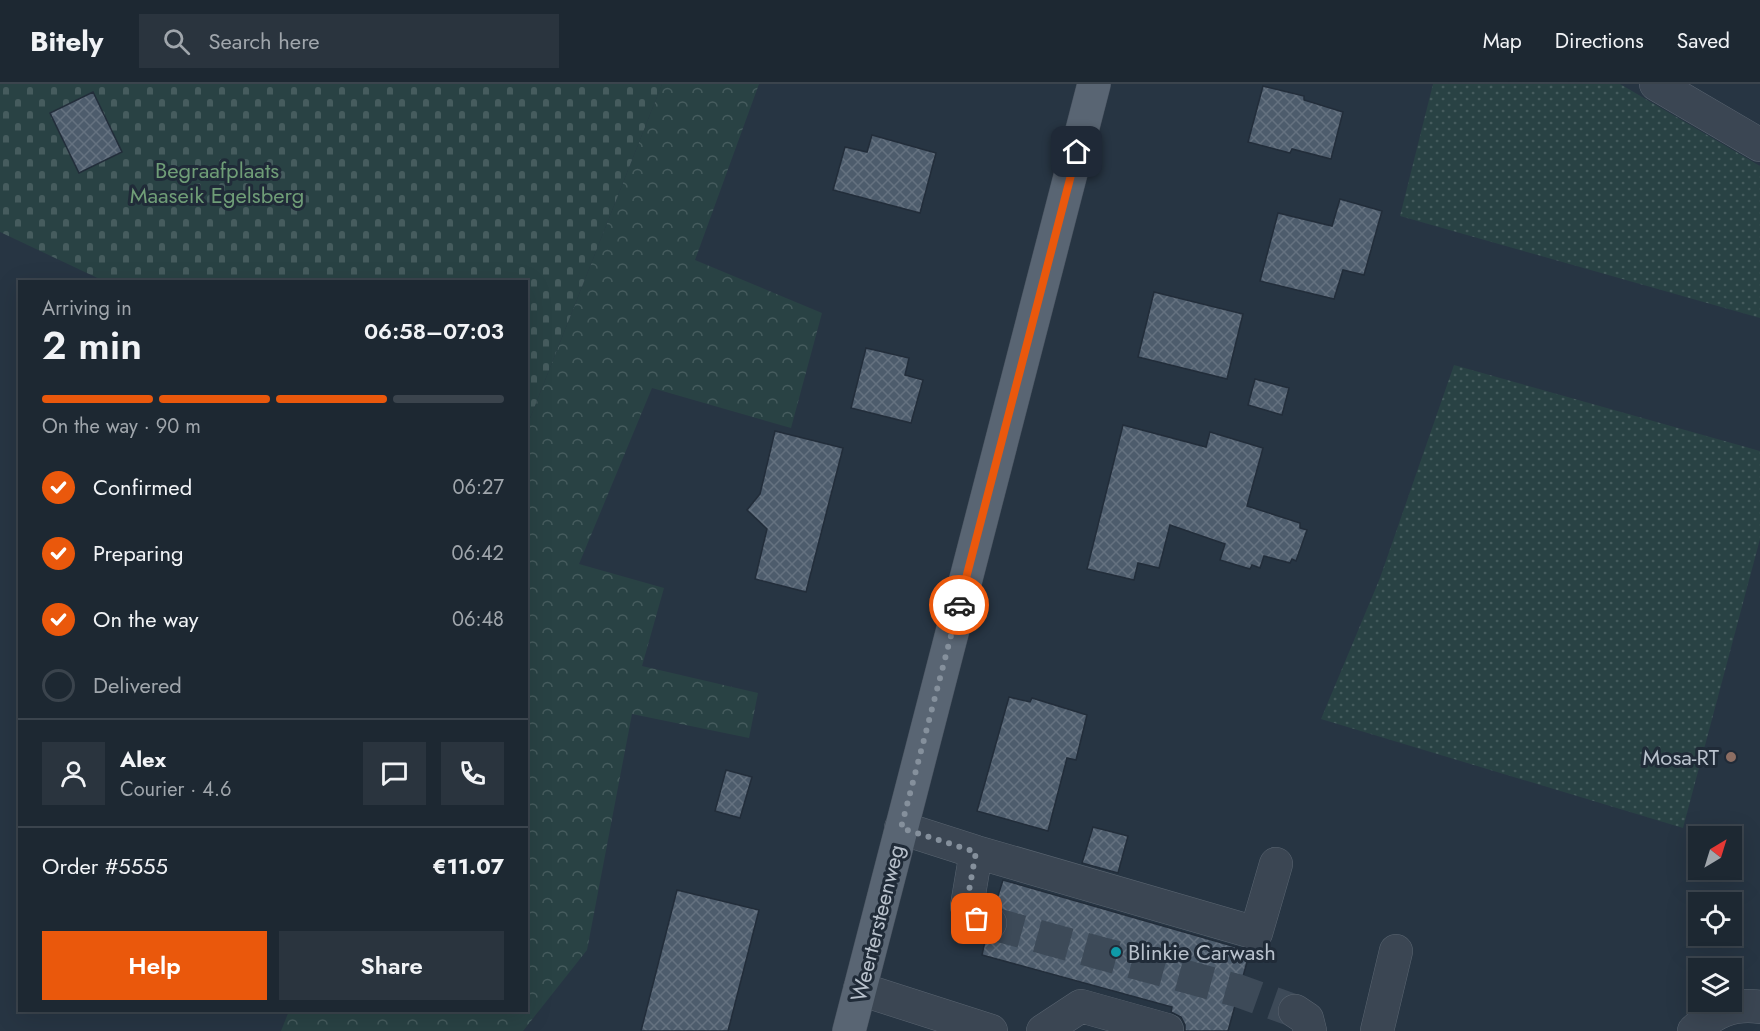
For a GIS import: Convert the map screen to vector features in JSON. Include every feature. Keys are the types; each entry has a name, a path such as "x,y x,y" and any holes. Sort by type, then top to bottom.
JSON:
{"main road":[{"name":"Weertersteenweg","path":"849,1031 1094,84"}],"street":[{"path":"1656,84 1760,145"},
{"path":"901,828 1256,933 1276,864"},
{"path":"976,852 967,906 977,919 990,923"},
{"path":"1377,1031 1396,951"},
{"path":"860,989 991,1031"},
{"path":"1695,1031 1707,1018 1727,1008 1748,1005 1760,1007"},
{"path":"1043,1031 1081,1006 1167,1030"}],"green space":[{"name":"Begraafplaats Maaseik Egelsberg","path":"0,84 662,84 528,423 528,280 102,280 0,232"},
{"path":"662,84 759,84 695,260 822,313 791,428 652,388 579,564 664,588 642,666 758,693 749,738 632,714 587,950 523,1031 281,1031 289,1012 528,1012 528,423"},
{"path":"1433,84 1620,84 1760,166 1760,318 1400,216"},
{"path":"1454,365 1760,451 1760,539 1683,828 1321,719 1380,578"}],"building":[{"path":"1263,86 1304,96 1304,100 1343,112 1331,159 1292,149 1290,153 1248,142"},
{"path":"93,92 122,152 79,173 50,113"},
{"path":"872,135 936,153 920,213 833,190 845,147 867,152"},
{"path":"1340,199 1382,211 1364,275 1343,270 1334,299 1260,281 1278,213 1332,226"},
{"path":"1154,292 1243,314 1227,379 1138,357"},
{"path":"866,348 909,358 905,375 923,380 911,423 851,408"},
{"path":"1255,379 1289,388 1282,415 1248,405"},
{"path":"1123,425 1206,447 1210,432 1263,448 1247,506 1300,523 1300,528 1307,530 1296,561 1292,559 1290,563 1264,556 1260,568 1252,565 1250,569 1220,560 1225,544 1170,525 1159,568 1138,563 1134,580 1087,569"},
{"path":"775,431 843,448 806,592 755,579 767,529 747,510 760,494"},
{"path":"1009,697 1030,702 1032,698 1087,715 1076,760 1067,758 1048,831 977,811"},
{"path":"726,770 752,777 740,818 715,811"},
{"path":"1093,827 1128,836 1118,873 1082,863"},
{"name":"Blinkie Carwash","path":"1003,880 1250,951 1228,1031 1185,1031 1181,1017 1171,1012 1172,1007 982,955 985,941 995,941 1002,937 1008,928 1008,918 1004,911 995,905"},
{"path":"677,890 759,910 728,1031 641,1031"}],"tunnel":[{"path":"990,923 1239,991 1295,1011"}],"way so far":[{"path":"959,605 901,828 976,852 967,906 969,912 977,919"}],"place":[{"name":"Mosa-RT","path":"1731,757"},
{"name":"Blinkie Carwash","path":"1116,952"}],"route":[{"path":"959,605 1077,152"}]}
